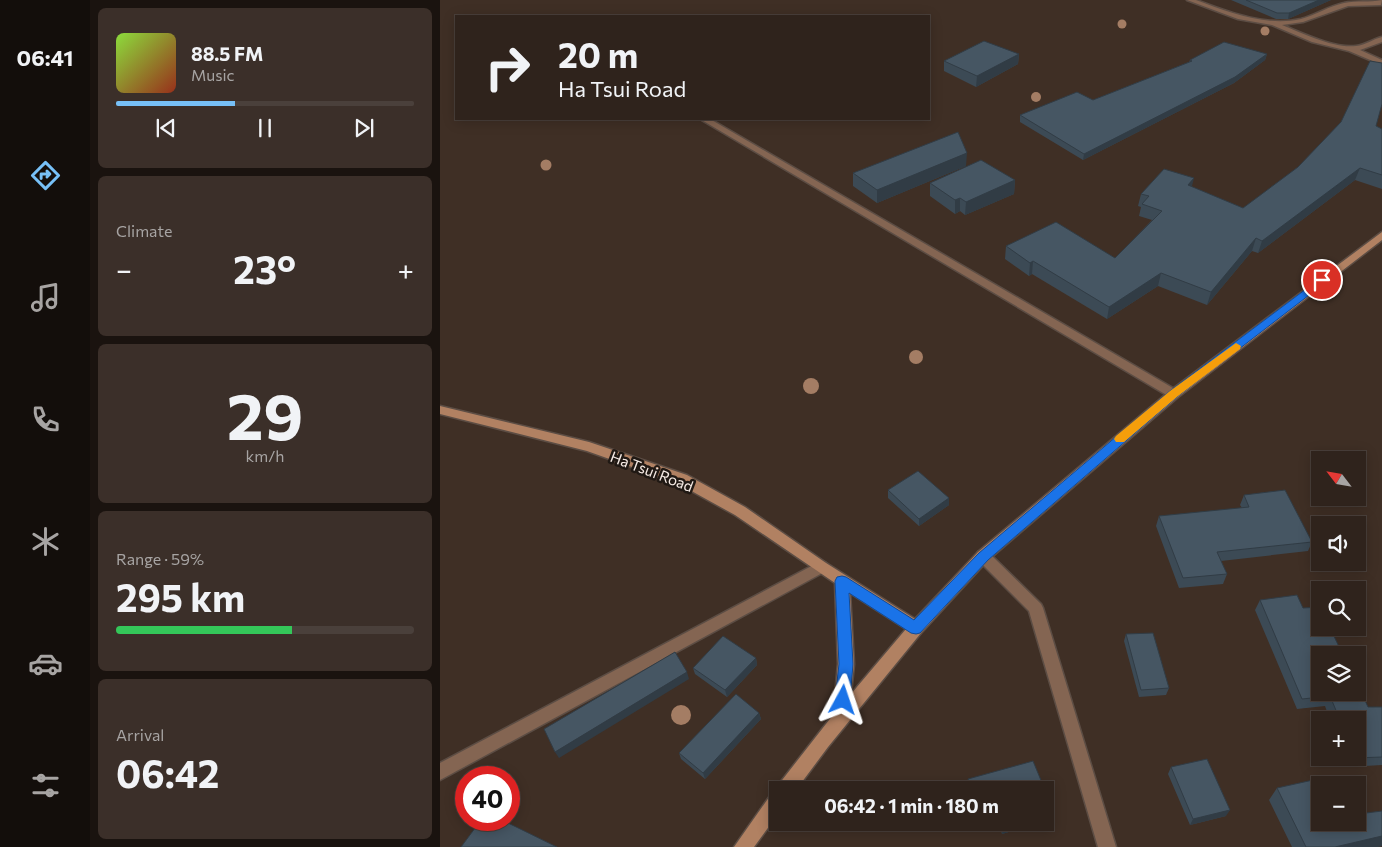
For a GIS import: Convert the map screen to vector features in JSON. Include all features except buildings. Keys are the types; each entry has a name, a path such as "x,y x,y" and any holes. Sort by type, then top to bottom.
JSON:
{"main road":[{"path":"792,781 841,718 916,628 983,556 1174,394 1382,235"},
{"name":"Ha Tsui Road","path":"440,410 589,447 682,479 740,510 821,567 916,628"},
{"path":"841,718 846,664 842,581"},
{"path":"742,847 769,811"}],"street":[{"path":"1190,0 1238,16 1264,21 1294,22 1349,4 1378,4 1382,2"},
{"path":"1264,21 1319,41 1352,49 1382,63"},
{"path":"1352,49 1362,48 1382,39"},
{"path":"706,120 1174,394"},
{"path":"983,556 1036,608 1107,847"},
{"path":"440,772 821,567"}],"slow traffic":[{"path":"1120,439 1236,346"}],"route":[{"path":"843,700 846,664 842,581 916,628 983,556 1174,394 1322,280"}]}
